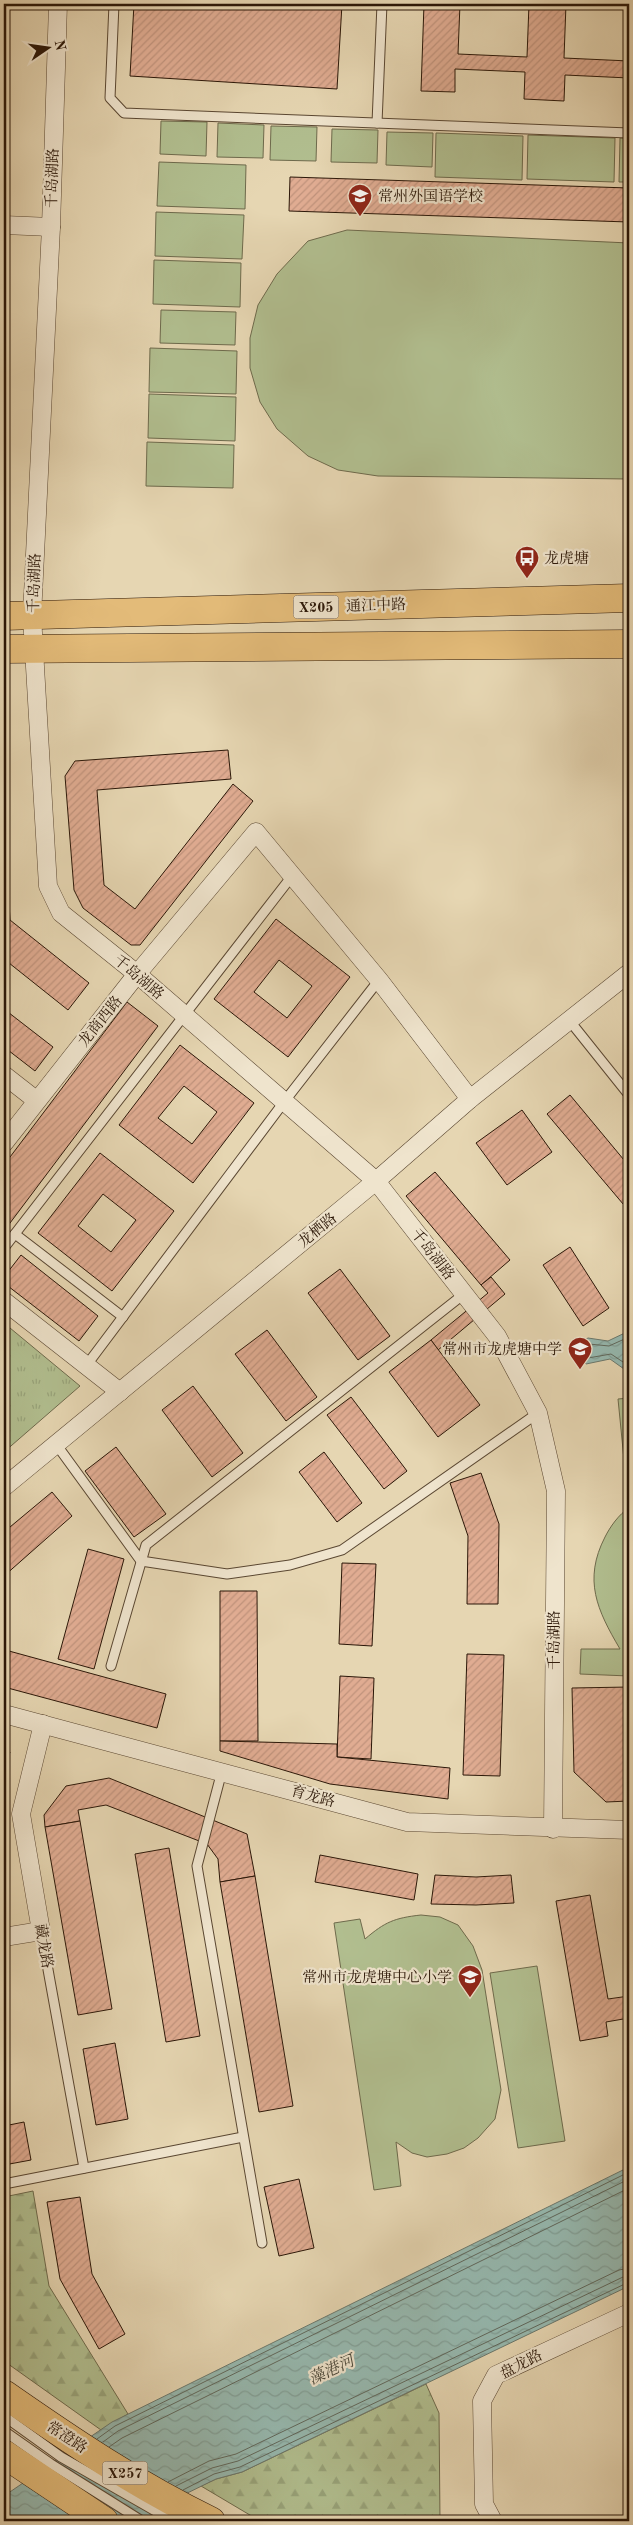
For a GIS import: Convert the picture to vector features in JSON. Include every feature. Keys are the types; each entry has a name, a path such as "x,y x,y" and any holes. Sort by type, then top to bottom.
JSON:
{"main road":[{"name":"通江中路","path":"4,616 629,598"},
{"path":"4,649 629,644"},
{"name":"常澄路","path":"4,2394 60,2445 172,2514 211,2521"},
{"path":"4,2454 34,2463 104,2521"}],"street":[{"name":"千岛湖路","path":"58,4 51,227 32,616 48,886 60,913 137,974 376,1181 497,1336 538,1413 556,1491 553,1829"},
{"path":"4,225 51,227"},
{"name":"龙商西路","path":"4,1143 137,974 256,832 292,876"},
{"path":"292,876 379,980 470,1099"},
{"name":"龙栖路","path":"4,1487 376,1181 470,1099 629,973"},
{"path":"4,1075 36,1100"},
{"path":"4,1301 120,1392"},
{"name":"育龙路","path":"4,1714 407,1822 553,1829 629,1830"},
{"name":"藏龙路","path":"41,1931 21,1814 43,1724"},
{"path":"4,1937 41,1931"},
{"name":"盘龙路","path":"493,2521 484,2504 482,2401 496,2375 629,2313"}],"lane":[{"path":"114,4 110,98 124,113 629,133"},
{"path":"377,122 382,4"},
{"path":"4,1248 292,876"},
{"path":"86,1366 284,1102 379,980"},
{"path":"569,1020 629,1095"},
{"path":"15,1234 123,1317"},
{"path":"111,1666 146,1545 464,1294"},
{"path":"56,1444 142,1561 227,1574 290,1565 342,1550 538,1413"},
{"path":"222,1772 197,1866 262,2243"},
{"name":"藏龙路","path":"41,1931 84,2168"},
{"path":"4,2184 243,2137"},
{"path":"4,2416 60,2445"},
{"path":"4,2431 34,2463 142,2521"}],"green space":[{"path":"161,121 207,122 206,156 160,154"},
{"path":"218,123 264,125 263,158 217,157"},
{"path":"271,126 317,127 316,161 270,160"},
{"path":"332,129 378,130 377,163 331,162"},
{"path":"387,132 433,133 432,167 386,165"},
{"path":"436,133 523,136 522,180 435,177"},
{"path":"528,135 615,138 614,182 527,179"},
{"path":"620,138 629,138 629,182 619,182"},
{"path":"159,162 246,165 245,209 157,206"},
{"path":"156,212 244,215 242,259 155,256"},
{"path":"347,230 629,243 629,479 378,476 338,470 308,456 277,429 260,402 250,368 250,338 258,305 277,274 308,241"},
{"path":"154,260 241,263 240,307 153,304"},
{"path":"161,310 236,312 235,345 160,343"},
{"path":"150,348 237,351 236,394 149,392"},
{"path":"149,394 236,397 235,441 148,438"},
{"path":"147,442 234,445 233,488 146,486"},
{"path":"4,1323 80,1386 4,1452"},
{"path":"629,1398 629,1490 627,1490 618,1399"},
{"path":"629,1508 629,1676 580,1674 581,1649 620,1649 599,1608 594,1581 598,1553 607,1533 618,1517"},
{"path":"421,1915 440,1917 458,1925 473,1946 482,1970 501,2090 495,2119 478,2138 464,2148 447,2154 427,2157 412,2153 396,2142 401,2186 374,2190 334,1923 360,1919 365,1939 390,1922"},
{"path":"537,1966 565,2141 518,2148 490,1973"},
{"path":"33,2191 49,2286 128,2414 101,2430 4,2361 4,2197"},
{"path":"426,2384 439,2413 440,2521 260,2521 201,2486 216,2479 242,2472"}],"water":[{"path":"629,1331 629,1365 624,1369 610,1359 586,1364 578,1356 577,1344 588,1338 608,1341"},
{"name":"藻港河","path":"629,2167 629,2286 242,2472 216,2479 171,2501 141,2521 4,2521 4,2496 112,2422"}],"building":[{"path":"134,4 342,4 337,89 130,76"},
{"path":"424,4 460,4 458,54 527,57 529,4 566,4 564,58 629,61 629,78 565,75 564,101 524,99 525,72 455,69 455,92 421,91"},
{"path":"290,177 629,188 629,222 289,211"},
{"path":"228,750 231,779 97,790 104,885 135,909 233,784 253,801 140,945 131,945 83,908 74,890 65,776 75,761"},
{"path":"4,817 10,920 89,983 68,1010 4,959"},
{"path":"276,919 350,977 288,1057 214,999","holes":["279,960 312,986 287,1018 254,992"]},
{"path":"127,1002 158,1026 4,1231 4,1165"},
{"path":"4,1009 53,1047 35,1071 4,1047"},
{"path":"180,1045 254,1103 193,1183 119,1125","holes":["184,1086 217,1112 192,1144 158,1118"]},
{"path":"4,1095 9,1100 4,1107"},
{"path":"570,1095 629,1166 629,1211 547,1114"},
{"path":"522,1110 552,1152 507,1185 476,1143"},
{"path":"100,1153 174,1211 112,1291 38,1233","holes":["103,1194 136,1220 111,1252 78,1226"]},
{"path":"435,1172 510,1260 481,1285 406,1196"},
{"path":"570,1247 609,1308 583,1326 543,1265"},
{"path":"21,1255 98,1316 79,1341 4,1283 4,1277"},
{"path":"340,1269 390,1336 358,1360 308,1293"},
{"path":"491,1277 505,1294 438,1350 431,1340 488,1293 481,1285"},
{"path":"267,1330 317,1397 286,1421 235,1354"},
{"path":"431,1340 480,1405 438,1437 389,1372"},
{"path":"193,1386 243,1453 212,1477 162,1410"},
{"path":"351,1397 407,1471 384,1489 327,1415"},
{"path":"116,1447 166,1514 134,1537 85,1471"},
{"path":"324,1452 362,1503 337,1522 299,1472"},
{"path":"481,1473 499,1524 498,1604 467,1604 468,1536 450,1483"},
{"path":"52,1492 72,1516 4,1576 4,1532"},
{"path":"88,1549 124,1559 94,1669 58,1659"},
{"path":"342,1563 376,1564 372,1646 339,1644"},
{"path":"220,1591 257,1591 258,1741 220,1741"},
{"path":"9,1651 166,1694 157,1728 4,1687 4,1672"},
{"path":"467,1654 504,1655 500,1776 463,1775"},
{"path":"340,1676 374,1678 371,1759 337,1757"},
{"path":"629,1687 629,1801 606,1802 574,1772 572,1688"},
{"path":"220,1741 337,1744 337,1757 450,1768 448,1799 330,1784 220,1751"},
{"path":"4,1750 10,1752 4,1771"},
{"path":"109,1778 247,1834 255,1876 220,1882 218,1859 207,1844 106,1805 78,1810 80,1821 45,1827 44,1815 66,1786"},
{"path":"80,1821 112,2009 78,2015 45,1827"},
{"path":"169,1848 200,2036 166,2042 135,1854"},
{"path":"320,1855 418,1874 414,1900 315,1882"},
{"path":"435,1875 476,1877 511,1875 514,1903 476,1905 431,1904"},
{"path":"255,1876 293,2106 259,2112 220,1882"},
{"path":"590,1895 608,1999 629,1996 629,2018 606,2022 608,2036 580,2041 556,1901"},
{"path":"115,2043 128,2119 96,2125 83,2049"},
{"path":"24,2122 31,2160 4,2165 4,2126"},
{"path":"299,2179 314,2248 279,2256 264,2187"},
{"path":"80,2197 92,2274 125,2334 99,2349 60,2279 47,2202"}],"place":[{"name":"常州外国语学校","path":"360,217"},
{"name":"龙虎塘","path":"527,579"},
{"name":"常州市龙虎塘中学","path":"580,1370"},
{"name":"常州市龙虎塘中心小学","path":"470,1998"}]}
